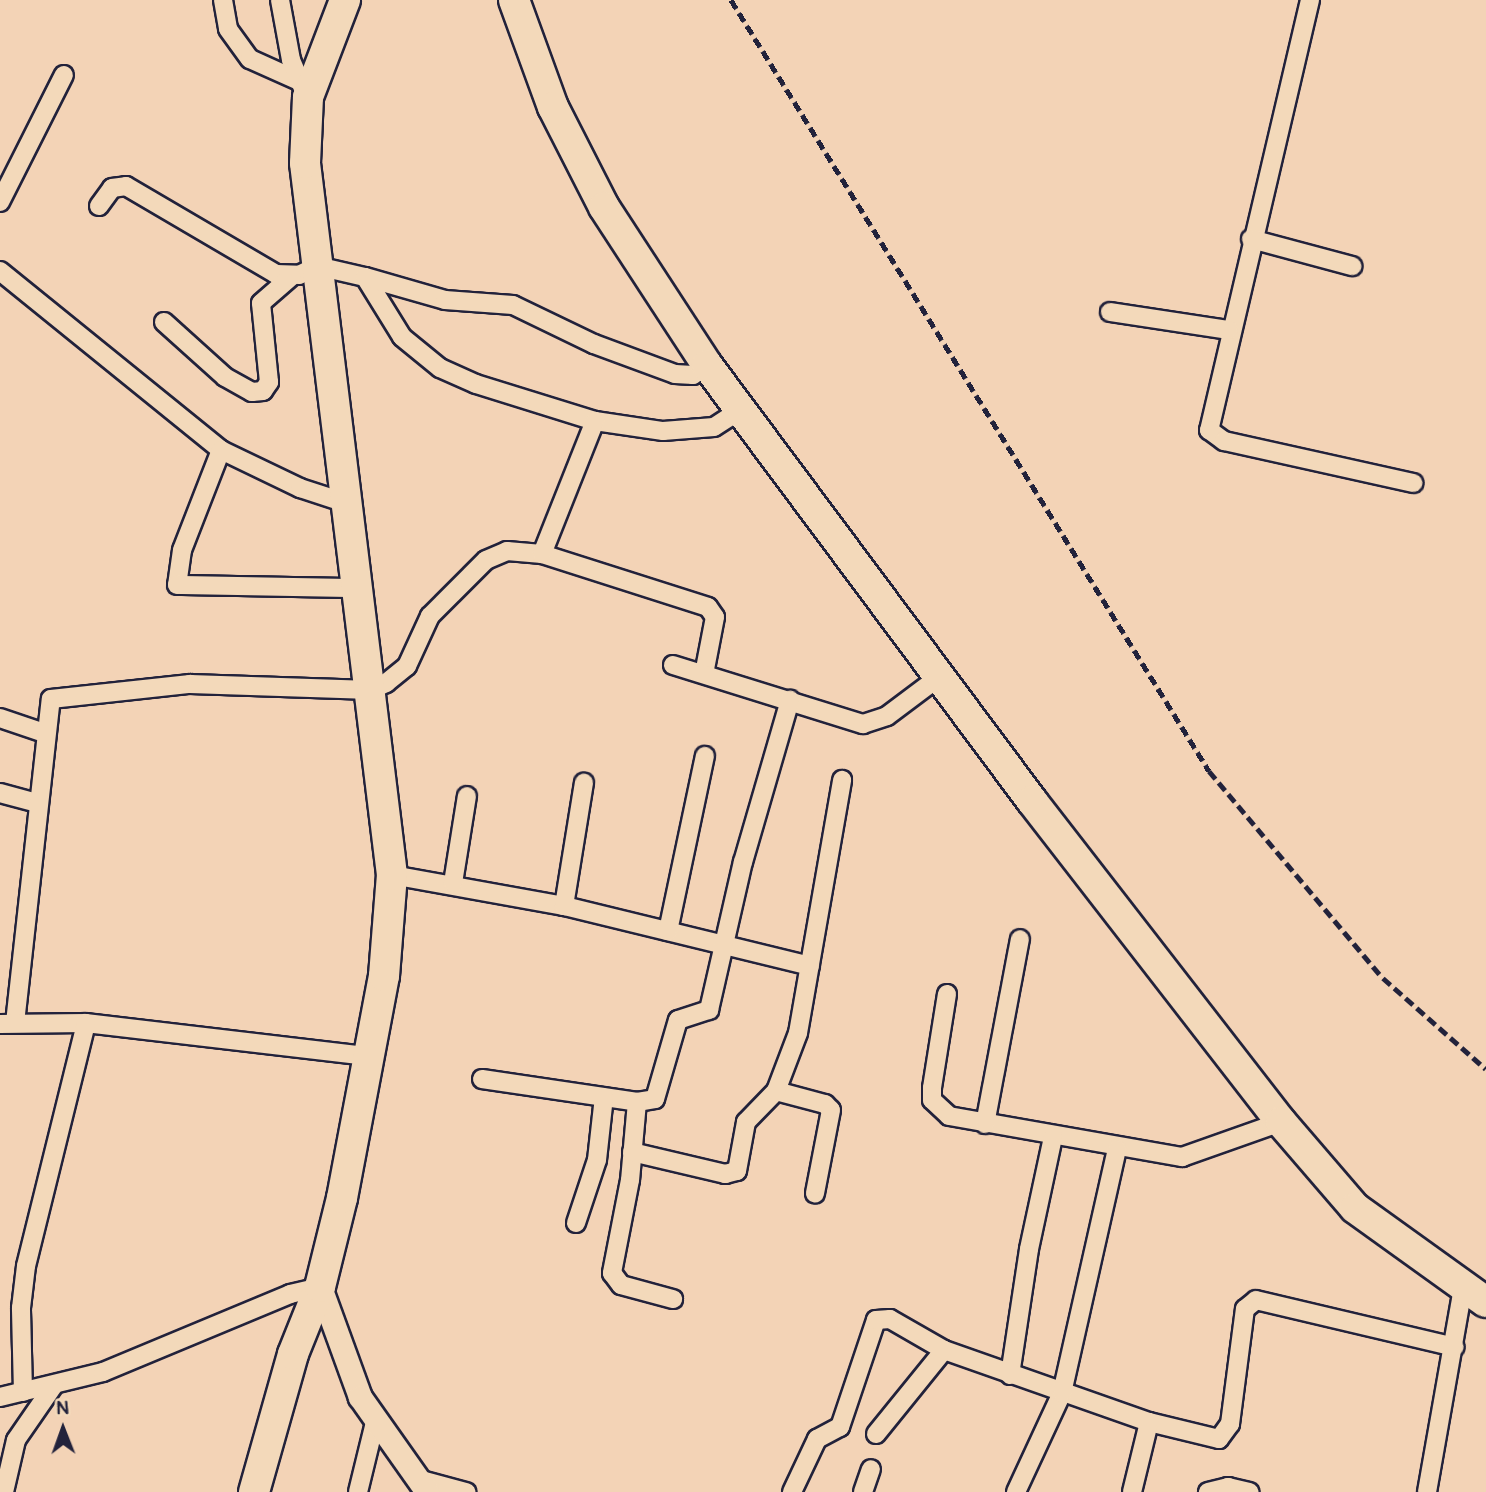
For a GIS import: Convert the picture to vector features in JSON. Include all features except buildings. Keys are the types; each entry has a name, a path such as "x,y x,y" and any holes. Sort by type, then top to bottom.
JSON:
{"highway":[{"path":"254,1492 293,1354 320,1287 384,976 392,875 371,690 354,588 346,503 304,271 303,89 345,0"},
{"path":"514,0 553,107 604,207 707,365 740,410 939,677 1280,1122 1356,1209 1474,1295"}],"street":[{"path":"223,0 228,29 250,59 303,89"},
{"path":"280,0 303,89"},
{"path":"1307,1 1229,330 1210,434 1413,483"},
{"path":"0,202 64,75"},
{"path":"99,206 112,188 126,186 265,268 365,277 445,300 513,305 594,344 675,374 693,375 707,365"},
{"path":"1251,239 1352,266"},
{"path":"0,271 220,450 288,483 346,503"},
{"path":"164,322 225,377 252,392 264,391 269,383 261,303 304,271"},
{"path":"365,277 402,337 440,368 476,384 595,421 690,432 714,427 740,410"},
{"path":"1110,312 1229,330"},
{"path":"542,554 595,421"},
{"path":"220,450 182,550 177,585 354,588"},
{"path":"367,1056 86,1023 8,1023 29,922 37,803 49,705 57,696 190,684 371,690 407,666 430,616 486,560 507,551 542,554 708,607 715,617 704,674"},
{"path":"673,665 871,723 939,677"},
{"path":"482,1079 637,1102 650,1101 658,1093 678,1020 709,1010 727,943 743,862 790,700"},
{"path":"0,718 44,733"},
{"path":"668,931 705,756"},
{"path":"632,1152 734,1173 746,1122 776,1091 798,1033 842,780"},
{"path":"564,906 584,783"},
{"path":"0,793 37,803"},
{"path":"453,883 467,796"},
{"path":"392,875 453,883 564,906 727,943 810,966"},
{"path":"985,1124 1020,939"},
{"path":"947,995 932,1100 949,1116 1117,1149 1182,1157 1280,1122"},
{"path":"23,1392 21,1308 26,1266 86,1023"},
{"path":"776,1091 825,1104 831,1110 815,1193"},
{"path":"576,1223 597,1160 604,1097"},
{"path":"637,1102 632,1152 612,1273 621,1284 673,1299"},
{"path":"1010,1375 1029,1250 1053,1137"},
{"path":"1016,1492 1062,1393 1117,1149"},
{"path":"0,1397 103,1372 290,1294 320,1287 360,1397 374,1422 424,1486 466,1492"},
{"path":"1427,1492 1455,1348 1474,1295"},
{"path":"792,1492 817,1439 840,1427 876,1320 890,1319 944,1350 1010,1375 1149,1422 1213,1439 1227,1433 1245,1310 1251,1301 1455,1348"},
{"path":"876,1434 944,1350"},
{"path":"4,1492 16,1440 54,1385"},
{"path":"358,1492 374,1422"},
{"path":"1132,1492 1149,1422"},
{"path":"863,1492 870,1469"},
{"path":"1208,1492 1228,1487 1248,1492"}],"railway":[{"path":"731,0 1209,771 1383,978 1486,1069"}]}
